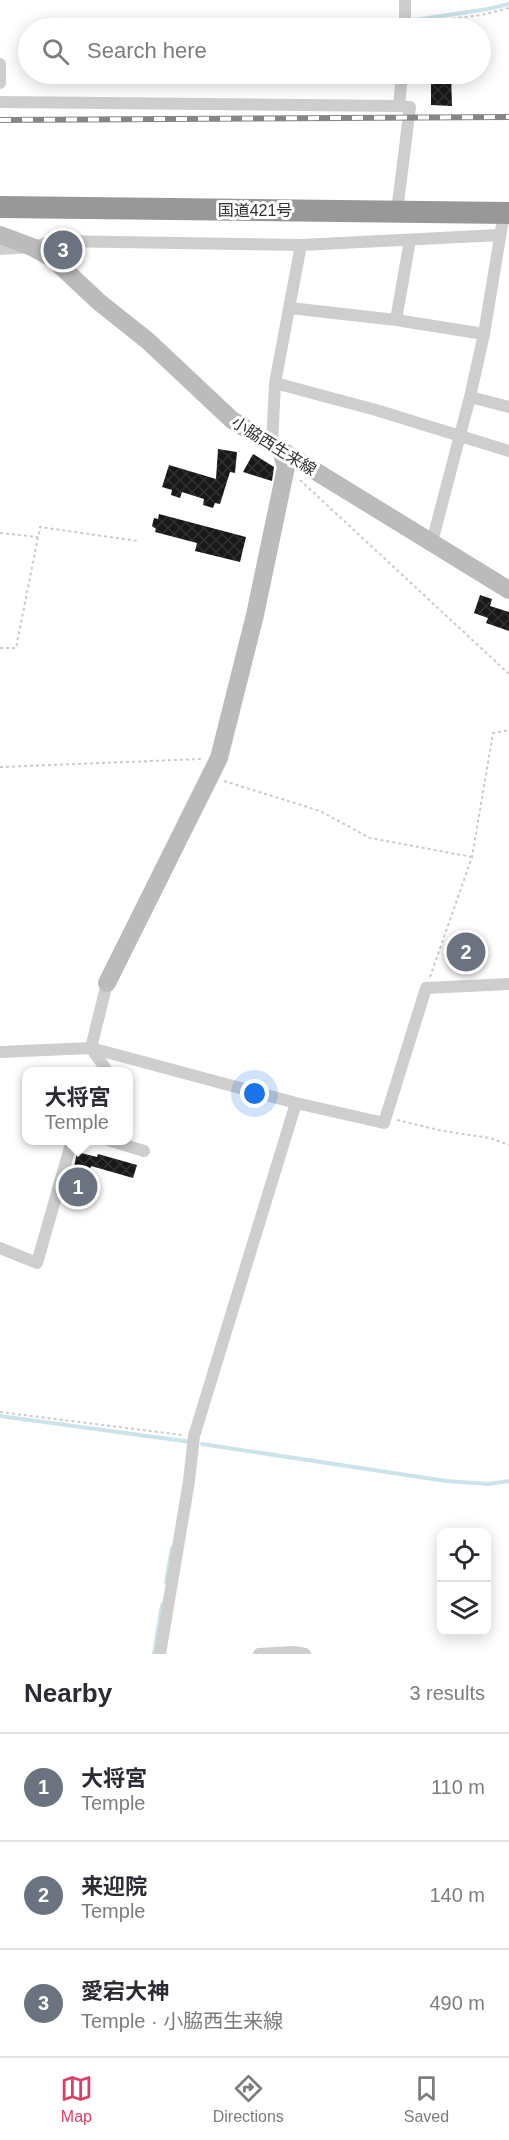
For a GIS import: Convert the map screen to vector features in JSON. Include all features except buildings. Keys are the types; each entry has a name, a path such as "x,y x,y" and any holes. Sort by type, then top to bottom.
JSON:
{"highway":[{"name":"国道421号","path":"0,207 506,213"}],"main road":[{"name":"小脇西生来線","path":"0,235 32,247 52,258 99,302 147,341 232,420 280,454 432,542 509,590"},
{"path":"107,983 219,758 255,615 280,454"}],"street":[{"path":"405,0 405,18"},
{"path":"0,64 0,83"},
{"path":"399,106 401,84"},
{"path":"0,102 410,107 397,211"},
{"path":"432,542 470,397 506,213"},
{"path":"0,249 32,247 54,241 301,245 500,236"},
{"path":"396,320 410,240"},
{"path":"280,454 275,383 301,245"},
{"path":"290,308 396,320 484,334"},
{"path":"275,383 376,410 509,451"},
{"path":"470,397 509,406"},
{"path":"105,1067 91,1048 107,983"},
{"path":"0,1052 91,1048 296,1103 384,1123 426,988 509,984"},
{"path":"160,1654 189,1481 194,1436 296,1103"},
{"path":"0,1248 37,1263 71,1145"},
{"path":"124,1145 144,1151"},
{"path":"259,1654 294,1652 305,1654"}],"path":[{"path":"462,18 509,8"},
{"path":"280,454 509,674"},
{"path":"0,648 16,648 40,527 138,541"},
{"path":"0,533 38,537"},
{"path":"426,988 472,857 493,733 509,730"},
{"path":"0,767 219,758"},
{"path":"209,777 320,811 370,838 472,857"},
{"path":"386,1117 443,1131 490,1138 509,1145"},
{"path":"0,1412 194,1436"}],"waterway":[{"path":"428,18 509,4"},
{"path":"0,1416 191,1442 191,1444"},
{"path":"202,1444 446,1481 489,1484 509,1481"},
{"path":"166,1582 172,1548"},
{"path":"154,1654 162,1605"}],"railway":[{"path":"0,120 509,117"}],"place":[{"name":"愛宕大神","path":"63,250"},
{"name":"来迎院","path":"466,952"},
{"name":"大将宮","path":"78,1187"}]}
